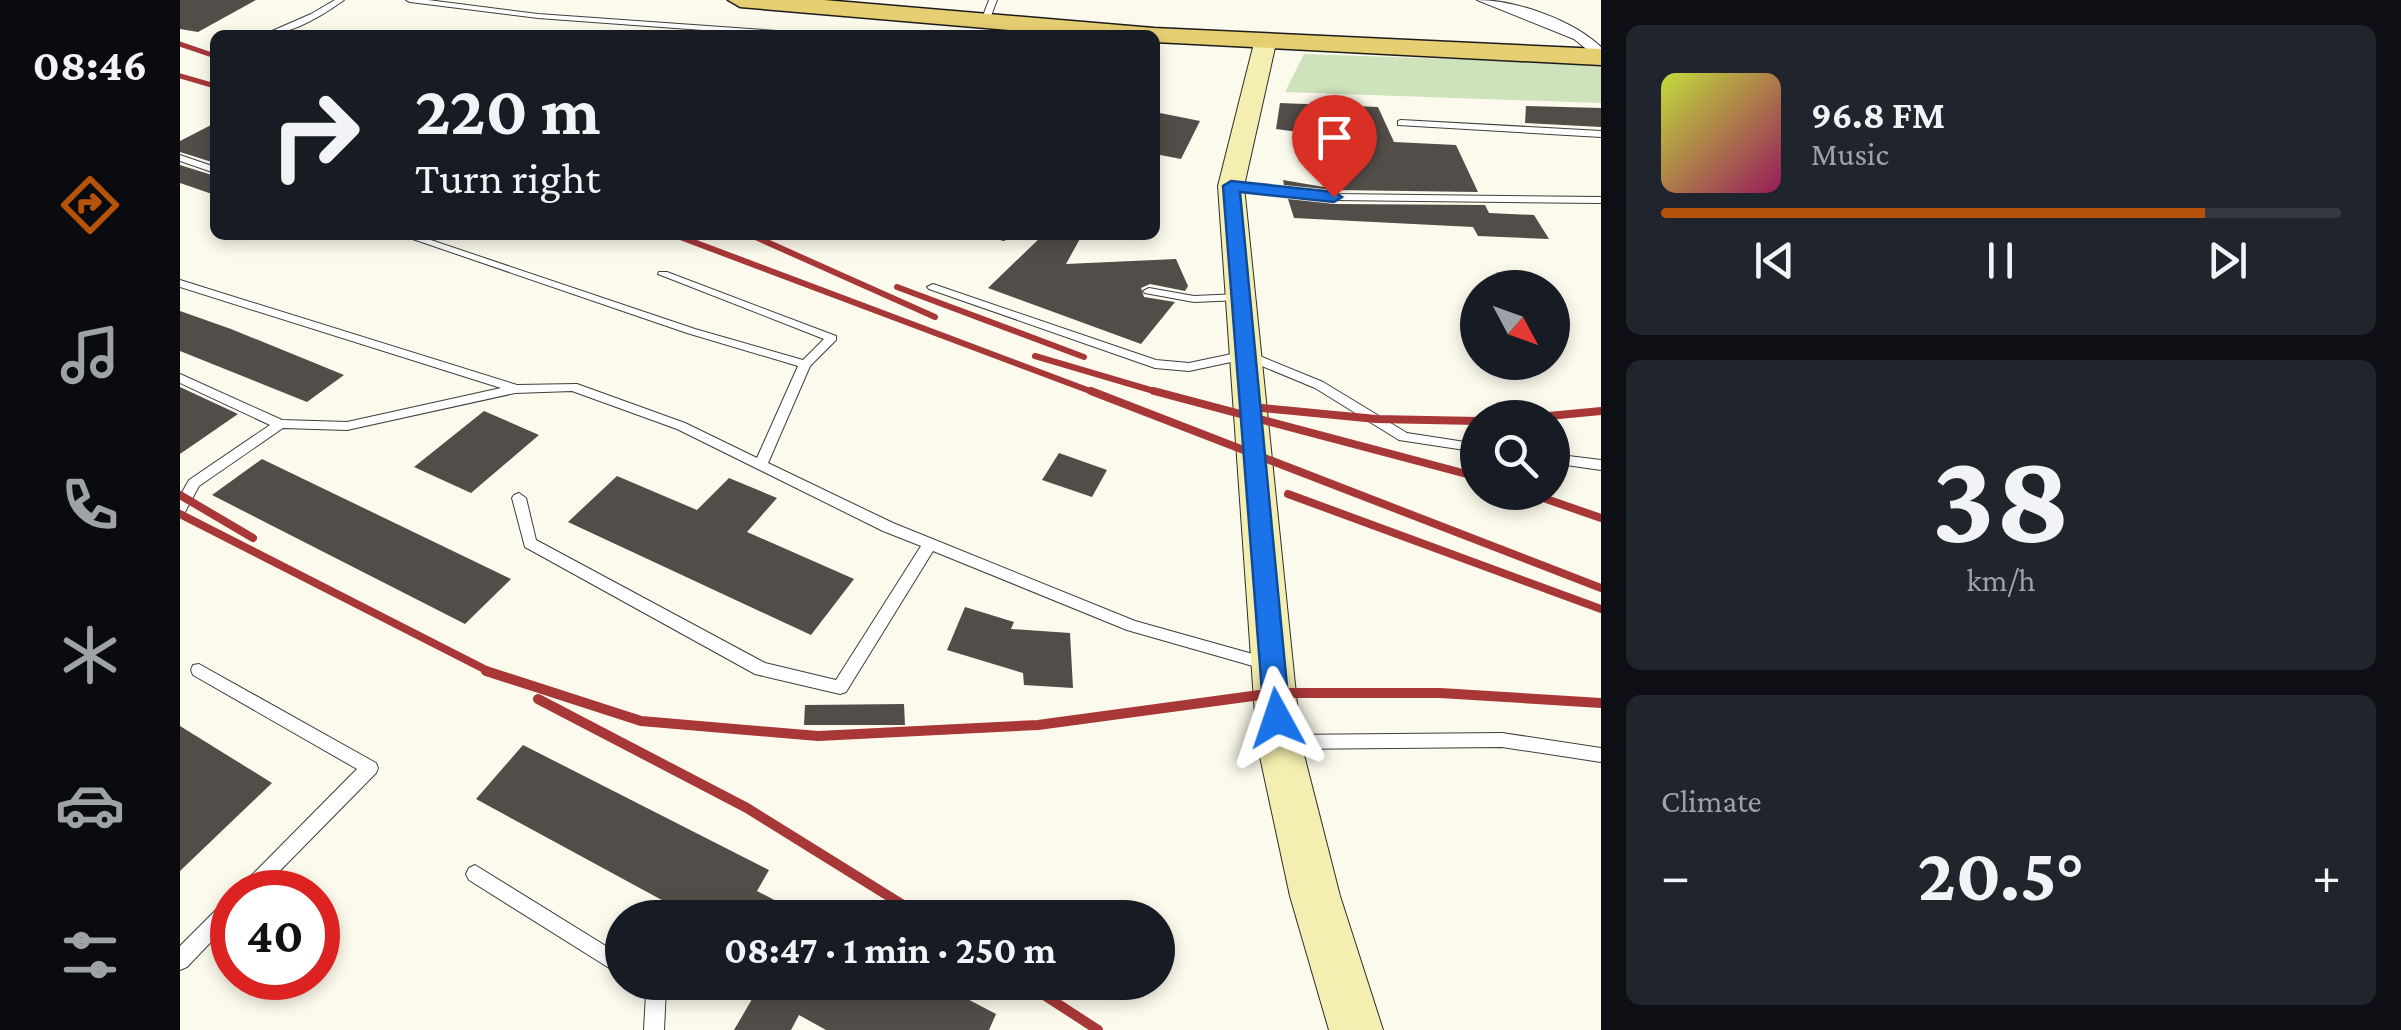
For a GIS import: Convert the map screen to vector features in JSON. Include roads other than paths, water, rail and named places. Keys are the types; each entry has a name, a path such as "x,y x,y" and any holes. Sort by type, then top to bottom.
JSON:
{"main road":[{"path":"740,0 989,11 1112,30"},
{"path":"1160,36 1601,57"}],"street":[{"path":"1485,0 1580,36 1601,57"},
{"path":"1265,43 1231,186 1279,742 1314,896 1356,1030"}],"lane":[{"path":"277,30 314,16 340,0"},
{"path":"410,0 538,16 735,30"},
{"path":"1401,122 1601,134"},
{"path":"180,158 210,168"},
{"path":"1231,186 1334,197 1601,200"},
{"path":"420,240 527,278 805,364"},
{"path":"664,274 832,338 805,364 760,465"},
{"path":"180,283 515,389"},
{"path":"933,286 1155,364 1189,367 1246,355 1319,385 1404,437 1460,445"},
{"path":"1148,291 1194,299 1241,297"},
{"path":"180,378 280,424 347,426 515,389 572,387 680,426 930,544 1132,626 1272,666"},
{"path":"180,509 194,483 280,424"},
{"path":"1570,461 1601,465"},
{"path":"519,498 530,543 761,669 840,687 930,544"},
{"path":"198,670 370,768 269,870"},
{"path":"1279,742 1502,740 1601,755"},
{"path":"474,874 605,955"},
{"path":"180,960 210,930"},
{"path":"654,1030 655,1000"}],"railway":[{"path":"180,44 210,54"},
{"path":"180,76 210,85"},
{"path":"688,240 1098,394"},
{"path":"762,240 935,317"},
{"path":"897,287 1084,357"},
{"path":"1035,356 1164,394"},
{"path":"1091,391 1601,588"},
{"path":"1154,391 1460,472"},
{"path":"1262,408 1376,419 1460,421"},
{"path":"1570,414 1601,411"},
{"path":"1288,494 1601,609"},
{"path":"180,495 253,538"},
{"path":"1570,507 1601,518"},
{"path":"180,514 492,673"},
{"path":"486,671 492,673"},
{"path":"492,673 641,721 818,736 1038,725 1275,693 1440,693 1601,703"},
{"path":"538,699 747,808 895,900"},
{"path":"1052,1000 1098,1030"}]}
